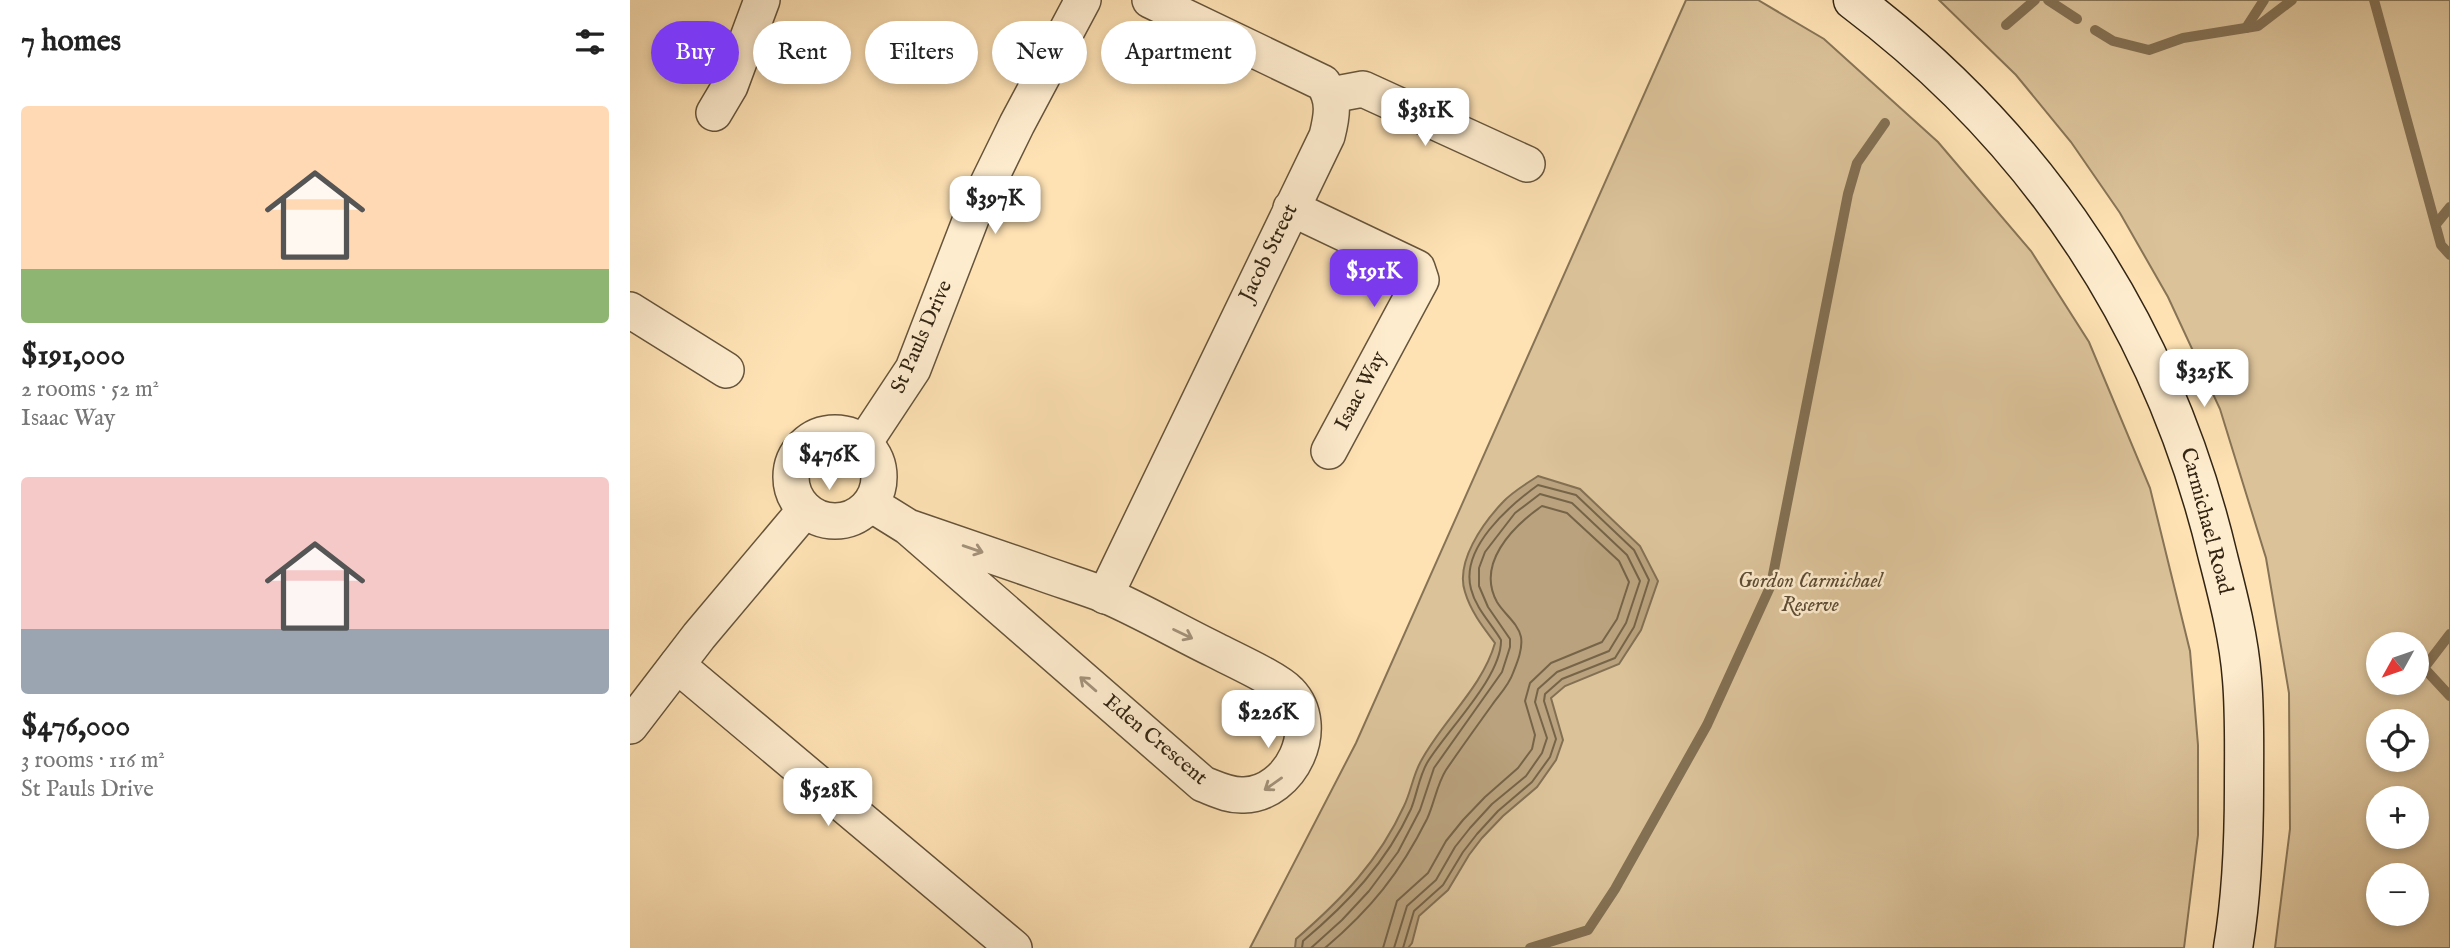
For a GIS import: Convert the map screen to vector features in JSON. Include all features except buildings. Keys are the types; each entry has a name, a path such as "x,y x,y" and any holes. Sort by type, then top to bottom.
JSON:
{"street":[{"path":"714,113 730,86 762,0"},
{"name":"St Pauls Drive","path":"863,443 913,369 972,216 1083,0"},
{"path":"1150,0 1323,82 1331,95 1363,89 1527,163"},
{"name":"Carmichael Road","path":"1853,0 1962,94 2002,136 2045,188 2081,239 2125,310 2180,430 2204,499 2225,587 2242,677 2244,827 2239,914 2233,948"},
{"name":"Jacob Street","path":"1105,596 1327,136 1332,116 1331,95"},
{"name":"Isaac Way","path":"1291,208 1417,268 1422,280 1329,451"},
{"path":"630,310 726,370"},
{"path":"826,434 852,436 863,443 872,453 880,479 871,504 860,514 847,520 832,522 817,518 805,510 792,485 796,458 803,447 826,434"},
{"name":"Eden Crescent","path":"871,504 908,527 1203,784 1230,794 1245,796 1276,784 1289,770 1301,748 1304,724 1299,706 1289,691 1241,663 1105,596 908,527"},
{"path":"630,726 699,636 805,510"},
{"path":"677,665 1014,948"}],"green space":[{"name":"Gordon Carmichael Reserve","path":"1686,0 1758,0 1824,39 1938,142 2031,251 2089,342 2150,488 2190,651 2198,745 2198,835 2184,948 1250,948 1356,743"},
{"path":"1939,0 2450,0 2450,948 2275,948 2290,829 2289,693 2266,558 2220,409 2168,297 2120,213 2071,142 2016,75"}],"water":[{"path":"1538,476 1580,489 1640,546 1658,581 1641,630 1619,664 1565,686 1551,698 1563,740 1556,760 1537,787 1482,838 1448,890 1419,916 1412,943 1408,948 1295,948 1296,939 1343,894 1371,862 1404,806 1421,761 1481,675 1495,643 1478,619 1465,592 1463,580 1467,556 1495,511 1511,495"}],"waterway":[{"path":"2006,25 2035,0"},
{"path":"2048,0 2077,19"},
{"path":"2246,28 2264,0"},
{"path":"2095,30 2113,41 2149,50 2183,38 2258,26 2292,0"},
{"path":"2374,0 2441,245 2450,255"},
{"path":"1530,948 1588,930 1615,889 1707,725 1771,585 1848,194 1857,163 1885,123"},
{"path":"2437,223 2450,207"},
{"path":"2450,634 2424,668 2450,696"}]}
